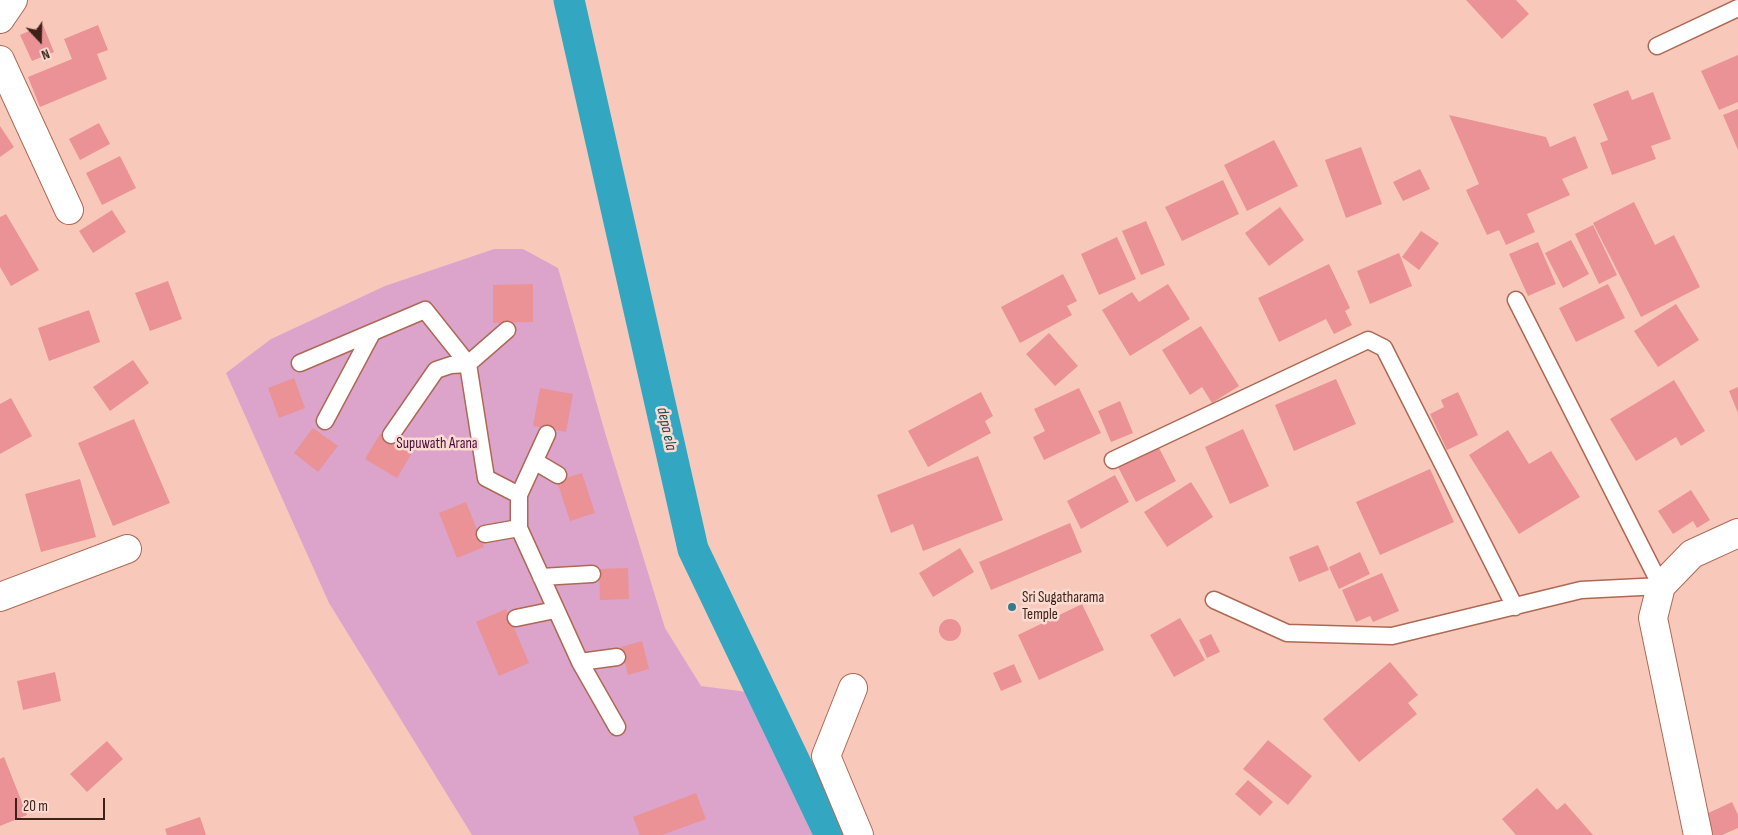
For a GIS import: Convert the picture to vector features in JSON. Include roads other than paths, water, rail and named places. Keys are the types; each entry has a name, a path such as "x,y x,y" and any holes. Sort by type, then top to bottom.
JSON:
{"street":[{"path":"0,19 13,0"},
{"path":"0,60 69,210"},
{"path":"1698,835 1653,618 1661,586 1692,554 1738,533"},
{"path":"0,597 127,549"},
{"path":"853,688 826,756 859,835"}],"lane":[{"path":"1658,46 1738,8"},
{"path":"1214,600 1287,633 1392,636 1581,590 1661,586 1516,300"},
{"path":"300,364 425,310 468,364 486,478 519,495"},
{"path":"391,435 436,370 451,365 468,364 507,330"},
{"path":"325,421 372,333"},
{"path":"1114,460 1368,340 1384,348 1515,607"},
{"path":"547,434 536,462 519,495 519,528 580,662 617,727"},
{"path":"536,462 558,475"},
{"path":"485,534 519,528"},
{"path":"541,577 592,574"},
{"path":"516,618 555,610"},
{"path":"580,662 617,657"}],"waterway":[{"name":"depa ela","path":"569,0 693,549 830,835"}],"place":[{"name":"Sri Sugatharama Temple","path":"1012,607"}],"park label":[{"name":"Supuwath Arana","path":"437,444"}]}
